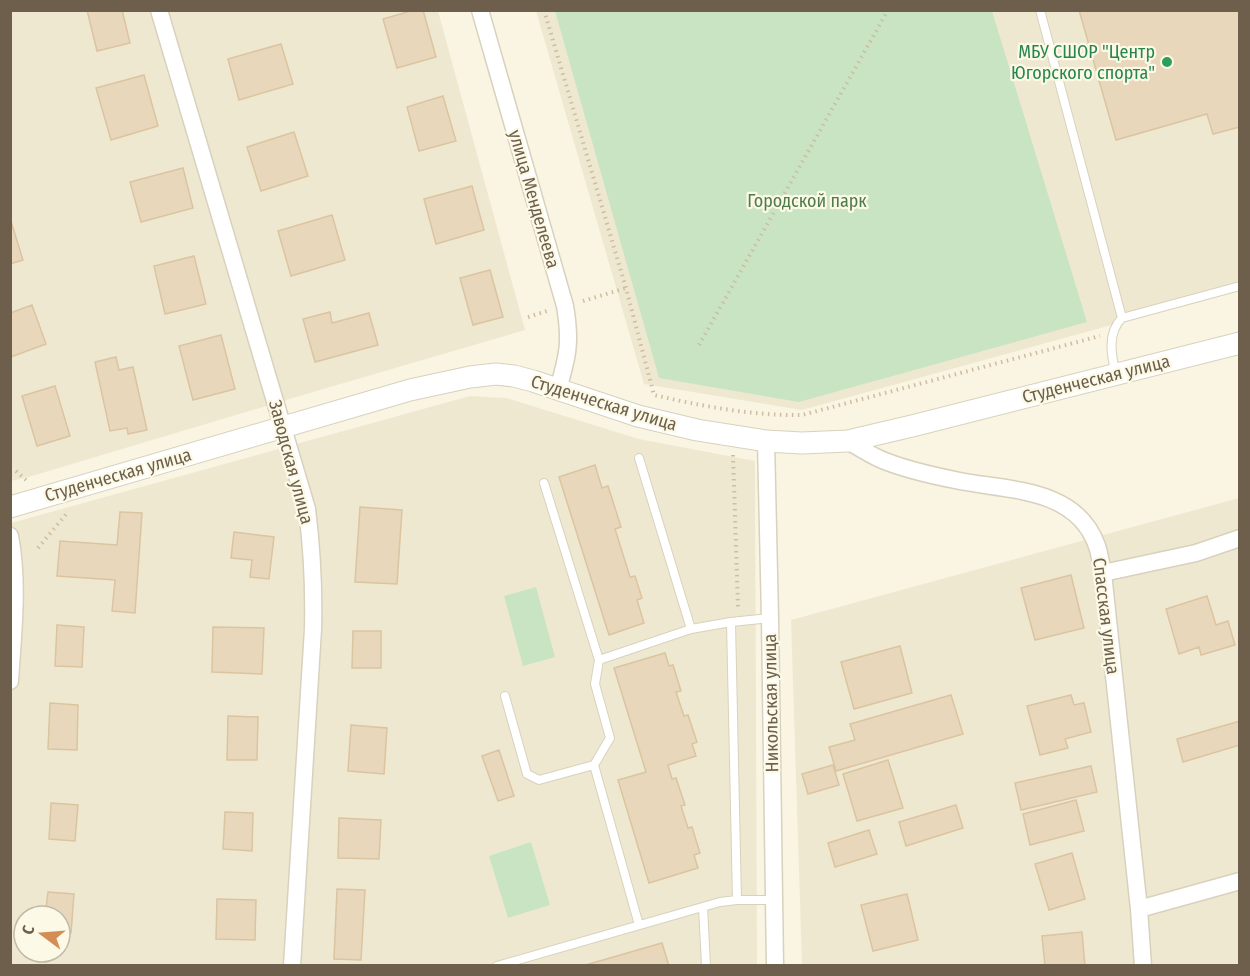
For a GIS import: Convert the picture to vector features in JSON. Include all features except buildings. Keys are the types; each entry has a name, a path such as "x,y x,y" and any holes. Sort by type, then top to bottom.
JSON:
{"street":[{"name":"Заводская улица","path":"159,10 307,509 314,584 313,629 292,966"},
{"name":"улица Менделеева","path":"480,10 565,306 569,328 568,349 558,389"},
{"name":"Студенческая улица","path":"10,507 410,390 470,376 496,374 514,376 663,423 766,441 802,443 848,441 1239,343"},
{"name":"Никольская улица","path":"766,441 775,966"},
{"name":"Спасская улица","path":"848,441 880,459 918,472 957,481 1038,494 1062,504 1083,522 1096,544 1103,573 1143,966"},
{"path":"10,536 15,574 10,681"},
{"path":"1103,573 1196,553 1239,538"},
{"path":"1139,909 1239,881"}],"lane":[{"path":"1040,10 1122,318"},
{"path":"1116,374 1112,358 1114,332 1122,318 1239,286"},
{"path":"639,458 691,629"},
{"path":"505,696 527,774 539,780 594,765 610,738 595,684 599,660 544,483"},
{"path":"599,660 691,629 735,621 770,618"},
{"path":"735,621 736,900"},
{"path":"594,765 639,925"},
{"path":"497,966 720,902 774,900"},
{"path":"703,907 706,966"}],"path":[{"path":"544,10 654,394 687,403 776,416 802,415 1114,332"},
{"path":"699,345 888,10"},
{"path":"723,452 733,454 735,621"},
{"path":"38,548 70,510"}],"shaded area":[{"path":"10,11 438,11 525,330 11,481"},
{"name":"Городской парк","path":"536,11 1239,11 1239,290 802,410 644,384"},
{"path":"470,396 506,398 639,439 755,461 757,965 11,966 11,523"},
{"path":"1239,498 1239,965 802,965 791,620"}],"green space":[{"name":"Городской парк","path":"555,11 992,11 1087,322 799,402 659,378"},
{"path":"536,587 555,657 523,666 504,596"},
{"path":"531,842 550,905 508,918 489,856"}],"place":[{"name":"МБУ СШОР \"Центр Югорского спорта\"","path":"1167,62"}]}
